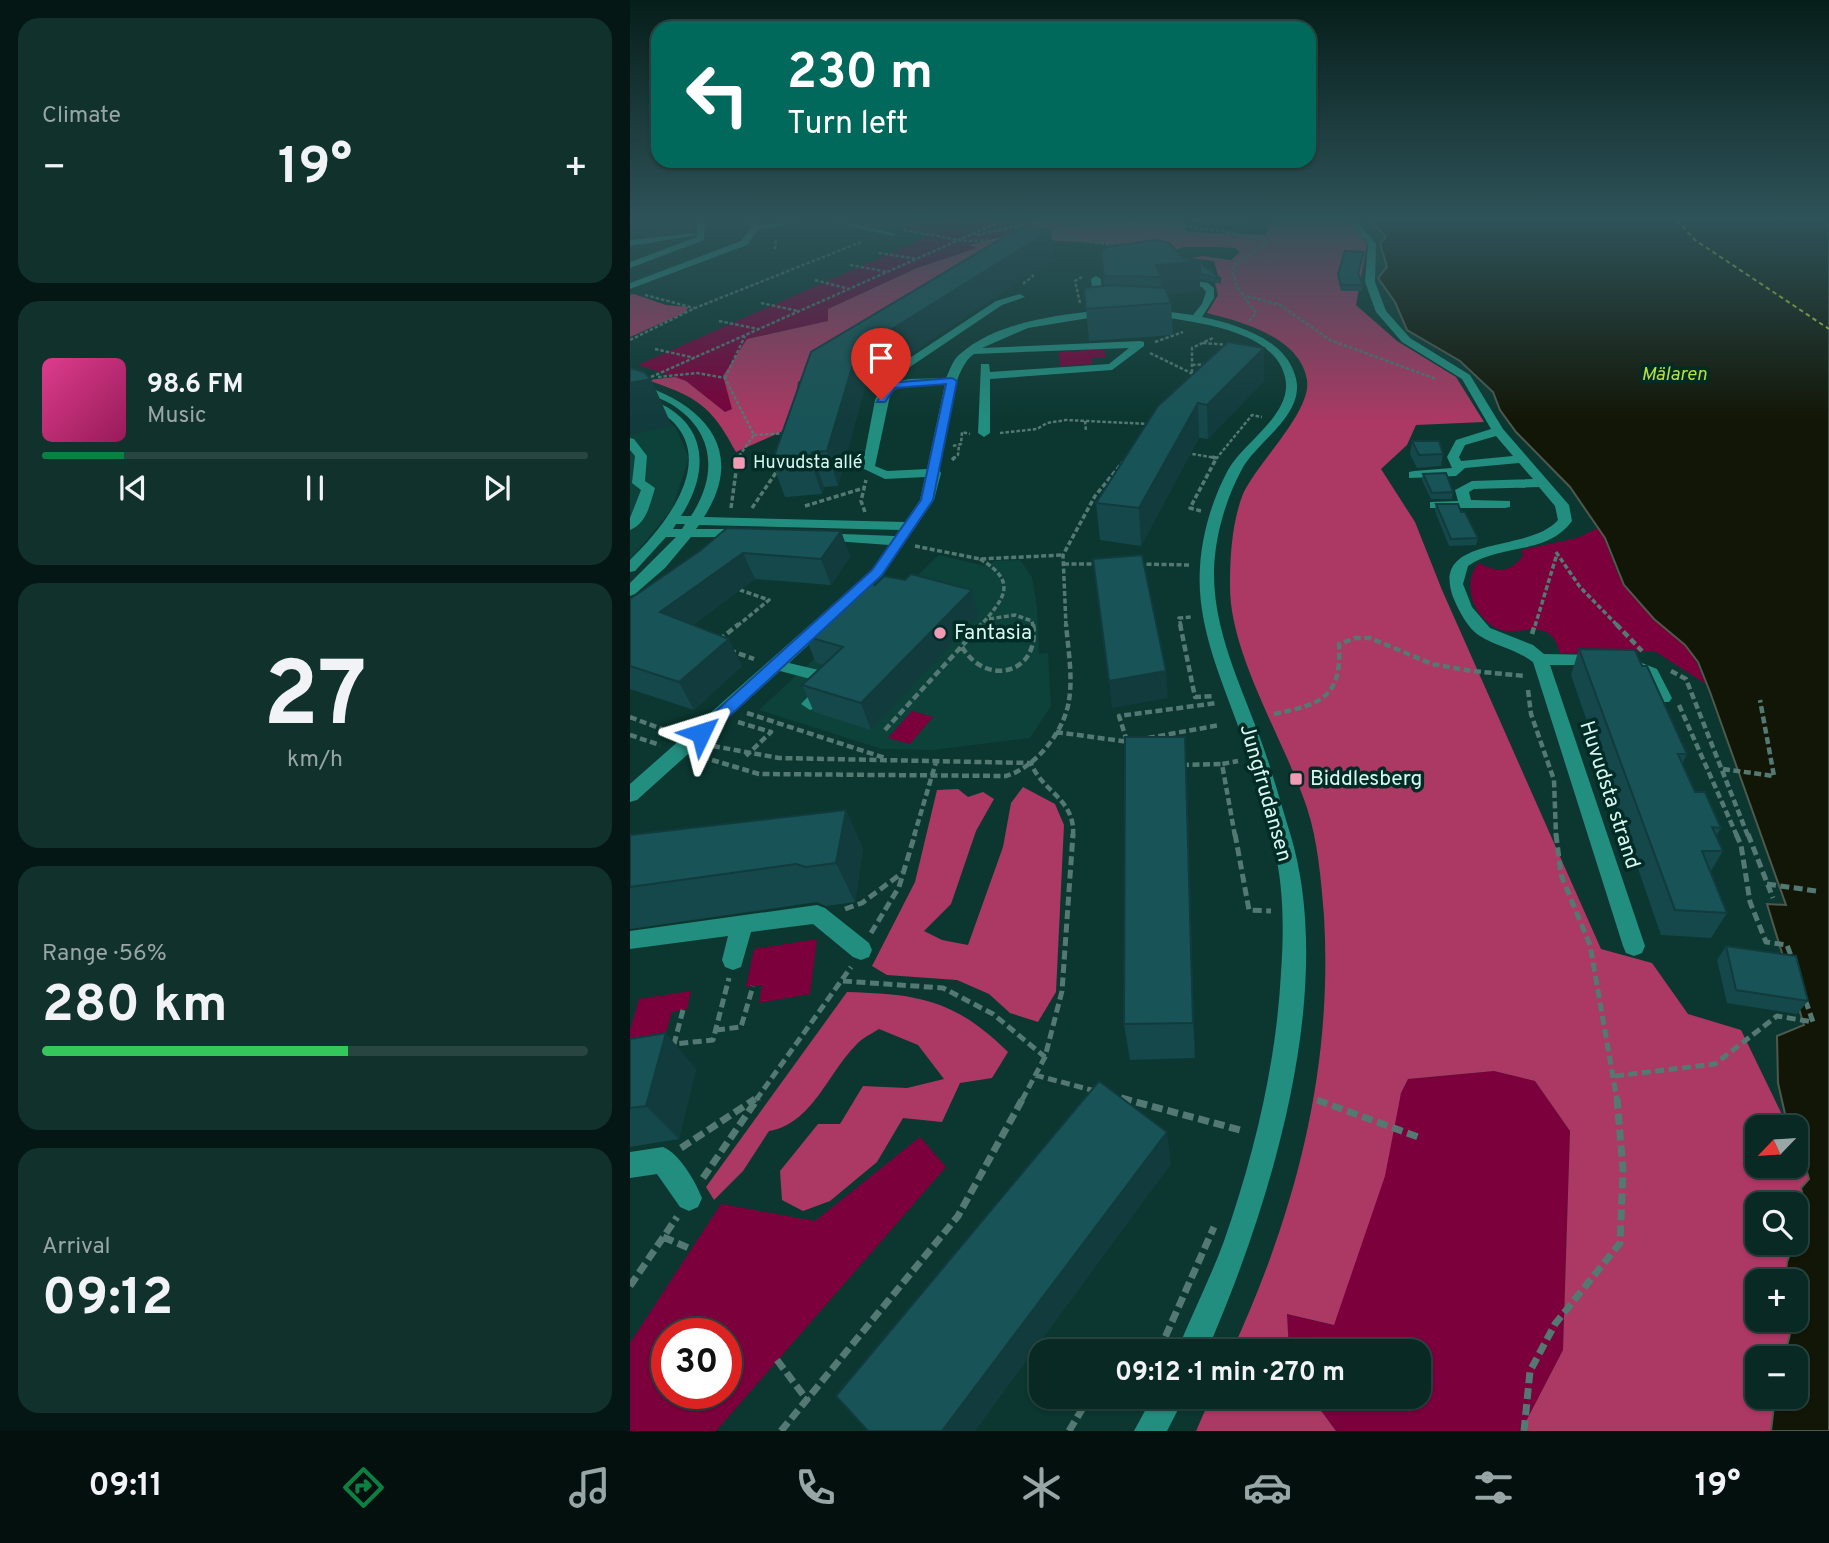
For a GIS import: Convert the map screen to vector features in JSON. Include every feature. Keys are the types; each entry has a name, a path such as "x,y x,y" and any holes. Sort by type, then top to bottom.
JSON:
{"street":[{"path":"1098,287 1103,304"},
{"path":"1196,318 1209,304 1212,296 1209,287"},
{"path":"1372,287 1381,312 1406,340 1466,377 1498,431 1562,505 1565,521 1560,529 1540,539 1469,557 1461,565 1456,584 1465,608 1484,632 1534,654 1643,661 1670,698"},
{"path":"952,381 892,385 886,379 999,303 1020,297"},
{"name":"Jungfrudansen","path":"978,351 1025,326 1103,304 1154,307 1196,318 1256,340 1284,364 1291,377 1290,393 1282,413 1250,448 1229,482 1209,543 1206,575 1208,615 1227,681 1256,746 1292,885 1293,947 1279,1086 1259,1173 1220,1284 1197,1339"},
{"path":"630,795 728,719 769,663 877,573 927,500 935,473 956,366 978,351 1140,344"},
{"path":"985,376 1112,367 1140,344"},
{"path":"978,351 985,376 984,433"},
{"path":"630,384 674,401 691,411 711,435 718,466 706,504 696,520 673,551 630,592"},
{"path":"892,385 881,400 868,468 885,475 935,473"},
{"path":"630,394 661,407 675,417 693,441 695,472 690,489 669,526 630,568"},
{"path":"1414,475 1456,472 1459,468 1452,457 1460,443 1498,431"},
{"path":"630,526 640,515 648,488 638,483 642,464 633,449"},
{"path":"1457,465 1523,459"},
{"path":"1465,503 1462,490 1472,485 1545,483"},
{"path":"1435,505 1505,504"},
{"path":"669,526 696,520 911,526"},
{"path":"669,526 686,533 761,533 901,541"},
{"path":"728,552 761,533"},
{"name":"Huvudsta strand","path":"1534,654 1634,946"},
{"path":"769,663 834,679 810,704"},
{"path":"630,940 817,914 861,950"},
{"path":"733,960 742,924"},
{"path":"630,1165 663,1160 689,1198"},
{"path":"1150,1431 1163,1409"}],"path":[{"path":"630,340 690,313 695,308 750,287"},
{"path":"841,287 850,289"},
{"path":"725,378 696,373 650,378 855,287"},
{"path":"1237,287 1246,295 1256,313 1245,324"},
{"path":"634,289 695,308"},
{"path":"1246,295 1280,305 1330,340 1424,375 1474,390"},
{"path":"761,303 799,312"},
{"path":"1140,344 1163,341 1185,331 1196,318"},
{"path":"719,321 759,329"},
{"path":"1191,385 1192,348 1224,333"},
{"path":"725,378 745,336"},
{"path":"1140,344 1164,363 1193,374"},
{"path":"655,349 696,358"},
{"path":"1192,365 1212,364"},
{"path":"725,378 754,435"},
{"path":"1204,512 1190,508 1216,458 1252,415 1264,417"},
{"path":"984,433 1037,432 1047,424 1066,420 1154,424 1146,434"},
{"path":"1085,421 1086,430"},
{"path":"754,435 797,433"},
{"path":"733,512 730,497 739,463 737,459 754,435"},
{"path":"952,461 958,455 959,445"},
{"path":"1181,451 1216,458"},
{"path":"696,755 759,774 932,777 1006,776 1021,772 1056,732 1070,698 1063,555 1096,496 1129,454"},
{"path":"797,506 864,488"},
{"path":"752,508 763,507"},
{"path":"901,541 980,559 1063,555"},
{"path":"1534,654 1557,555 1643,661 1686,679 1773,898"},
{"path":"885,730 1002,602 1007,590 1000,574 980,559"},
{"path":"1064,564 1102,564"},
{"path":"1131,564 1193,565 1193,578"},
{"path":"740,590 769,600 714,644 769,663"},
{"path":"1056,732 1128,742 1223,725 1213,695 1195,697 1184,654 1179,618 1195,617 1194,604"},
{"path":"962,647 969,661 985,670 1008,671 1026,659 1034,643 1032,621 1015,615 988,619"},
{"path":"1274,714 1314,705 1335,683 1340,659 1339,644 1350,638 1376,639 1417,659 1456,668 1497,676 1525,676 1531,714 1554,780 1556,851 1561,875 1590,945 1615,1076 1623,1170 1620,1243 1555,1324 1530,1371 1524,1431"},
{"path":"1670,698 1741,845 1750,902 1766,942 1787,945 1796,970"},
{"path":"1722,769 1774,776 1760,700"},
{"path":"1128,754 1128,742 1119,716 1217,704"},
{"path":"743,712 889,759"},
{"path":"630,717 685,737"},
{"path":"728,719 771,732 745,757"},
{"path":"630,735 670,748"},
{"path":"709,745 745,757 1031,763"},
{"path":"1169,765 1240,761 1235,749"},
{"path":"630,1286 814,1015 843,981 899,887 936,762"},
{"path":"784,1430 958,1216 1045,1057 1062,991 1074,825 1059,796 1035,774 1031,763"},
{"path":"1222,764 1250,910 1271,911 1272,923"},
{"path":"821,917 862,903 903,873"},
{"path":"1767,884 1816,891"},
{"path":"683,1010 674,1044 713,1040 733,960"},
{"path":"843,981 943,988 993,1014 1045,1057"},
{"path":"716,1030 741,1027 753,986"},
{"path":"1615,1076 1715,1063 1777,1016 1813,1022 1805,996"},
{"path":"1035,1075 1100,1093"},
{"path":"1113,1096 1244,1131"},
{"path":"663,1160 758,1097"},
{"path":"1317,1100 1418,1137"},
{"path":"1241,1140 1247,1120"},
{"path":"1164,1339 1216,1223"},
{"path":"663,1237 691,1249"},
{"path":"776,1360 808,1401"},
{"path":"1069,1431 1082,1409"}],"shaded area":[{"path":"814,287 877,287 829,309 828,321 747,339 733,409 725,412 686,381 638,365"},
{"path":"876,287 960,287 798,382 792,427 736,452 719,423 701,405 691,398 647,380 675,377 686,381 725,412 732,409 723,376 747,339 828,321 828,309"},
{"path":"1216,287 1359,287 1356,305 1397,341 1456,377 1484,422 1416,425 1407,445 1381,469 1415,522 1442,590 1601,949 1652,963 1688,1014 1741,1030 1782,1115 1745,1115 1745,1178 1808,1176 1809,1180 1801,1188 1802,1192 1745,1192 1745,1255 1790,1255 1786,1269 1745,1269 1745,1332 1790,1334 1787,1346 1745,1346 1745,1409 1774,1409 1771,1431 1521,1431 1563,1350 1570,1131 1535,1081 1494,1071 1408,1079 1401,1093 1385,1176 1334,1325 1287,1314 1288,1339 1237,1339 1275,1246 1305,1139 1316,1084 1322,1029 1324,916 1311,821 1248,668 1232,612 1230,585 1232,539 1243,494 1293,422 1306,393 1307,380 1302,365 1282,342 1252,327 1207,313 1218,295"},
{"path":"630,295 666,305 688,307 686,312 630,337"},
{"path":"1104,349 1106,357 1092,358 1092,364 1060,366 1059,352"},
{"path":"630,400 661,416 676,428 689,458 672,509 630,560"},
{"path":"1598,528 1626,588 1686,645 1706,684 1656,652 1560,653 1548,633 1541,630 1505,631 1488,623 1481,616 1470,589 1474,571 1479,563 1492,569 1503,570 1518,562 1523,556 1522,550 1577,538"},
{"name":"Fantasia","path":"939,555 984,566 995,561 1020,560 1032,577 1037,607 1039,654 1048,653 1051,706 1030,738 933,750 882,749 759,710 870,607 881,610"},
{"path":"912,711 933,717 910,744 888,738"},
{"path":"1023,787 1055,804 1064,825 1056,992 1038,1022 1010,1013 989,994 957,980 887,975 872,966 915,882 937,790 958,789 968,797 983,792 994,799 976,831 951,904 924,931 942,940 968,945 1003,847 1011,803"},
{"path":"817,939 810,994 759,1003 762,985 746,987 754,949"},
{"path":"691,991 687,1009 672,1012 664,1039 630,1045 630,1030 639,999"},
{"path":"847,992 896,995 935,1003 971,1021 1008,1052 992,1078 960,1083 942,1122 903,1118 877,1162 830,1201 803,1211 782,1200 780,1171 818,1124 840,1124 863,1086 907,1088 944,1079 918,1045 879,1029 856,1045 797,1119 769,1131 743,1171 714,1200 706,1187"},
{"path":"1494,1071 1535,1081 1570,1131 1563,1350 1521,1431 1336,1431 1320,1409 1431,1409 1431,1339 1288,1339 1287,1314 1333,1325 1401,1093 1408,1079"},
{"path":"920,1137 946,1167 742,1401 742,1318 651,1318 651,1409 735,1409 716,1431 630,1431 630,1343 721,1204 815,1221"},
{"path":"1206,1409 1320,1409 1336,1431 1196,1431"}],"water":[{"name":"Mälaren","path":"1384,287 1829,287 1829,1431 1771,1431 1774,1409 1808,1409 1808,1346 1787,1346 1790,1332 1808,1332 1808,1269 1786,1269 1790,1255 1808,1255 1808,1192 1802,1192 1801,1188 1809,1179 1808,1115 1785,1115 1778,1083 1777,1036 1804,1025 1767,904 1786,905 1710,692 1698,662 1685,645 1654,619 1624,585 1605,538 1570,487 1516,432 1500,410 1493,392 1460,361 1407,330 1395,302"}],"building":[{"path":"921,287 960,287 857,351 827,451 812,452 810,459 772,462 811,352"},
{"path":"1084,288 1165,288 1171,303 1086,309"},
{"path":"1228,342 1264,348 1207,405 1198,403 1139,508 1096,503 1158,406"},
{"path":"630,368 644,372 651,379 630,383"},
{"path":"1412,441 1439,441 1443,454 1419,455"},
{"path":"1446,473 1453,492 1432,493 1423,474"},
{"path":"1436,504 1458,504 1478,538 1451,539"},
{"path":"727,528 841,531 821,559 743,553 660,612 729,639 679,682 630,666 630,599 701,550"},
{"path":"1142,555 1166,671 1109,681 1093,559"},
{"path":"911,574 972,590 861,703 802,685 843,647 805,636 869,583 875,585 884,576 905,580"},
{"path":"1579,649 1635,650 1642,666 1647,666 1687,754 1678,754 1695,792 1705,792 1721,828 1712,827 1723,851 1702,851 1727,913 1675,910"},
{"path":"1125,737 1185,737 1193,1023 1124,1024"},
{"path":"846,810 836,863 806,867 796,864 630,887 630,835"},
{"path":"1726,946 1796,956 1808,1001 1736,990"},
{"path":"666,1033 646,1106 630,1108 630,1039"},
{"path":"1099,1081 1167,1132 942,1431 868,1431 836,1396"}],"ferry route":[{"path":"1765,287 1829,329"}],"place":[{"name":"Huvudsta allé","path":"739,463"},
{"name":"Fantasia","path":"940,633"},
{"name":"Biddlesberg","path":"1296,779"}],"route":[{"path":"701,733 877,573 927,500 935,473 952,381 892,385 886,389 881,400"}]}
